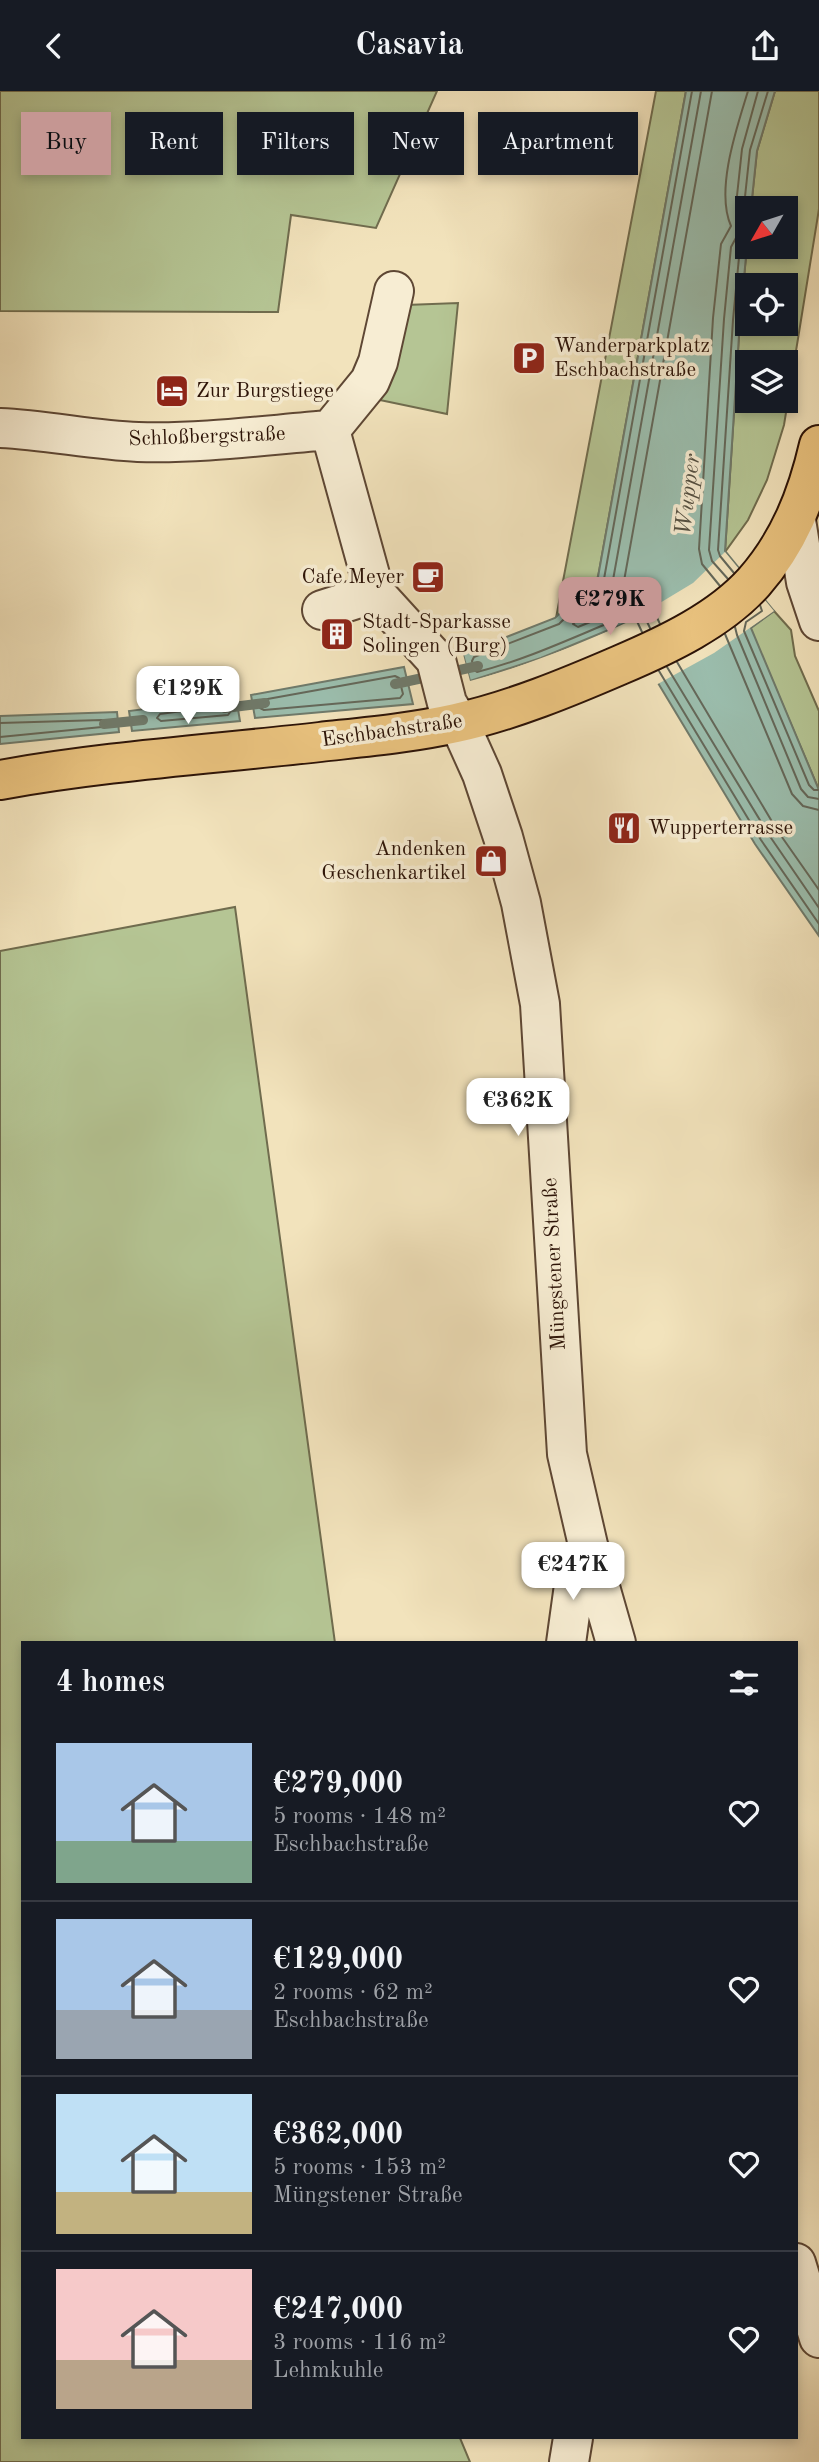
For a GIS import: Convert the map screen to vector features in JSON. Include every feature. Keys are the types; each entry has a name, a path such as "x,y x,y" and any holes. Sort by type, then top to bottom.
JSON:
{"main road":[{"name":"Eschbachstraße","path":"0,780 131,762 424,730 463,714 578,683 682,636 718,612 752,584 776,553 796,520 819,445"}],"street":[{"path":"394,291 378,362 370,380 330,431 375,593 436,660 463,714"},
{"name":"Schloßbergstraße","path":"0,428 33,429 136,442 174,442 330,431"},
{"path":"796,520 806,582 819,621"},
{"path":"322,610 375,593"},
{"name":"Müngstener Straße","path":"463,714 521,904 540,1004 567,1454 588,1545 615,1641"},
{"path":"566,1641 575,1578 588,1545"},
{"path":"798,2270 819,2338"},
{"path":"569,2462 573,2439"}],"green space":[{"path":"0,91 437,91 428,112 368,112 368,175 400,175 376,228 291,215 278,312 0,311"},
{"path":"656,91 686,91 598,577 556,618"},
{"path":"775,91 819,91 819,209 796,350 738,350 739,336 798,336 798,273 744,273 746,259 798,259 798,196 752,196 757,151"},
{"path":"458,303 447,414 375,399 406,305"},
{"path":"735,397 735,413 786,413 767,480 748,520 725,552"},
{"path":"774,611 791,630 795,656 819,711 819,790 750,628"},
{"path":"235,907 335,1641 21,1641 21,2439 460,2439 470,2462 0,2462 0,951"}],"water":[{"name":"Wupper","path":"686,91 775,91 757,151 752,196 735,196 735,259 746,259 744,273 735,273 735,336 739,336 738,350 735,350 735,397 725,551 774,611 751,628 819,790 819,936 755,844 655,678 630,621 541,658 470,681 463,654 555,618 598,577"},
{"path":"404,667 413,704 255,718 251,695"},
{"path":"236,697 240,721 132,731 129,711"},
{"path":"117,712 119,732 0,744 0,716"}],"pier":[{"path":"725,552 774,611 714,653 656,685 628,626 586,645 507,674 470,685 466,682 460,654 463,654 470,681 585,642 630,621 693,583"}],"waterway":[{"path":"395,684 478,666"},
{"path":"225,708 265,703"},
{"path":"104,724 143,720"}],"place":[{"name":"Wanderparkplatz Eschbachstraße","path":"529,358"},
{"name":"Zur Burgstiege","path":"172,391"},
{"name":"Cafe Meyer","path":"428,577"},
{"name":"Stadt-Sparkasse Solingen (Burg)","path":"337,634"},
{"name":"Wupperterrasse","path":"624,828"},
{"name":"Andenken Geschenkartikel","path":"491,861"}]}
